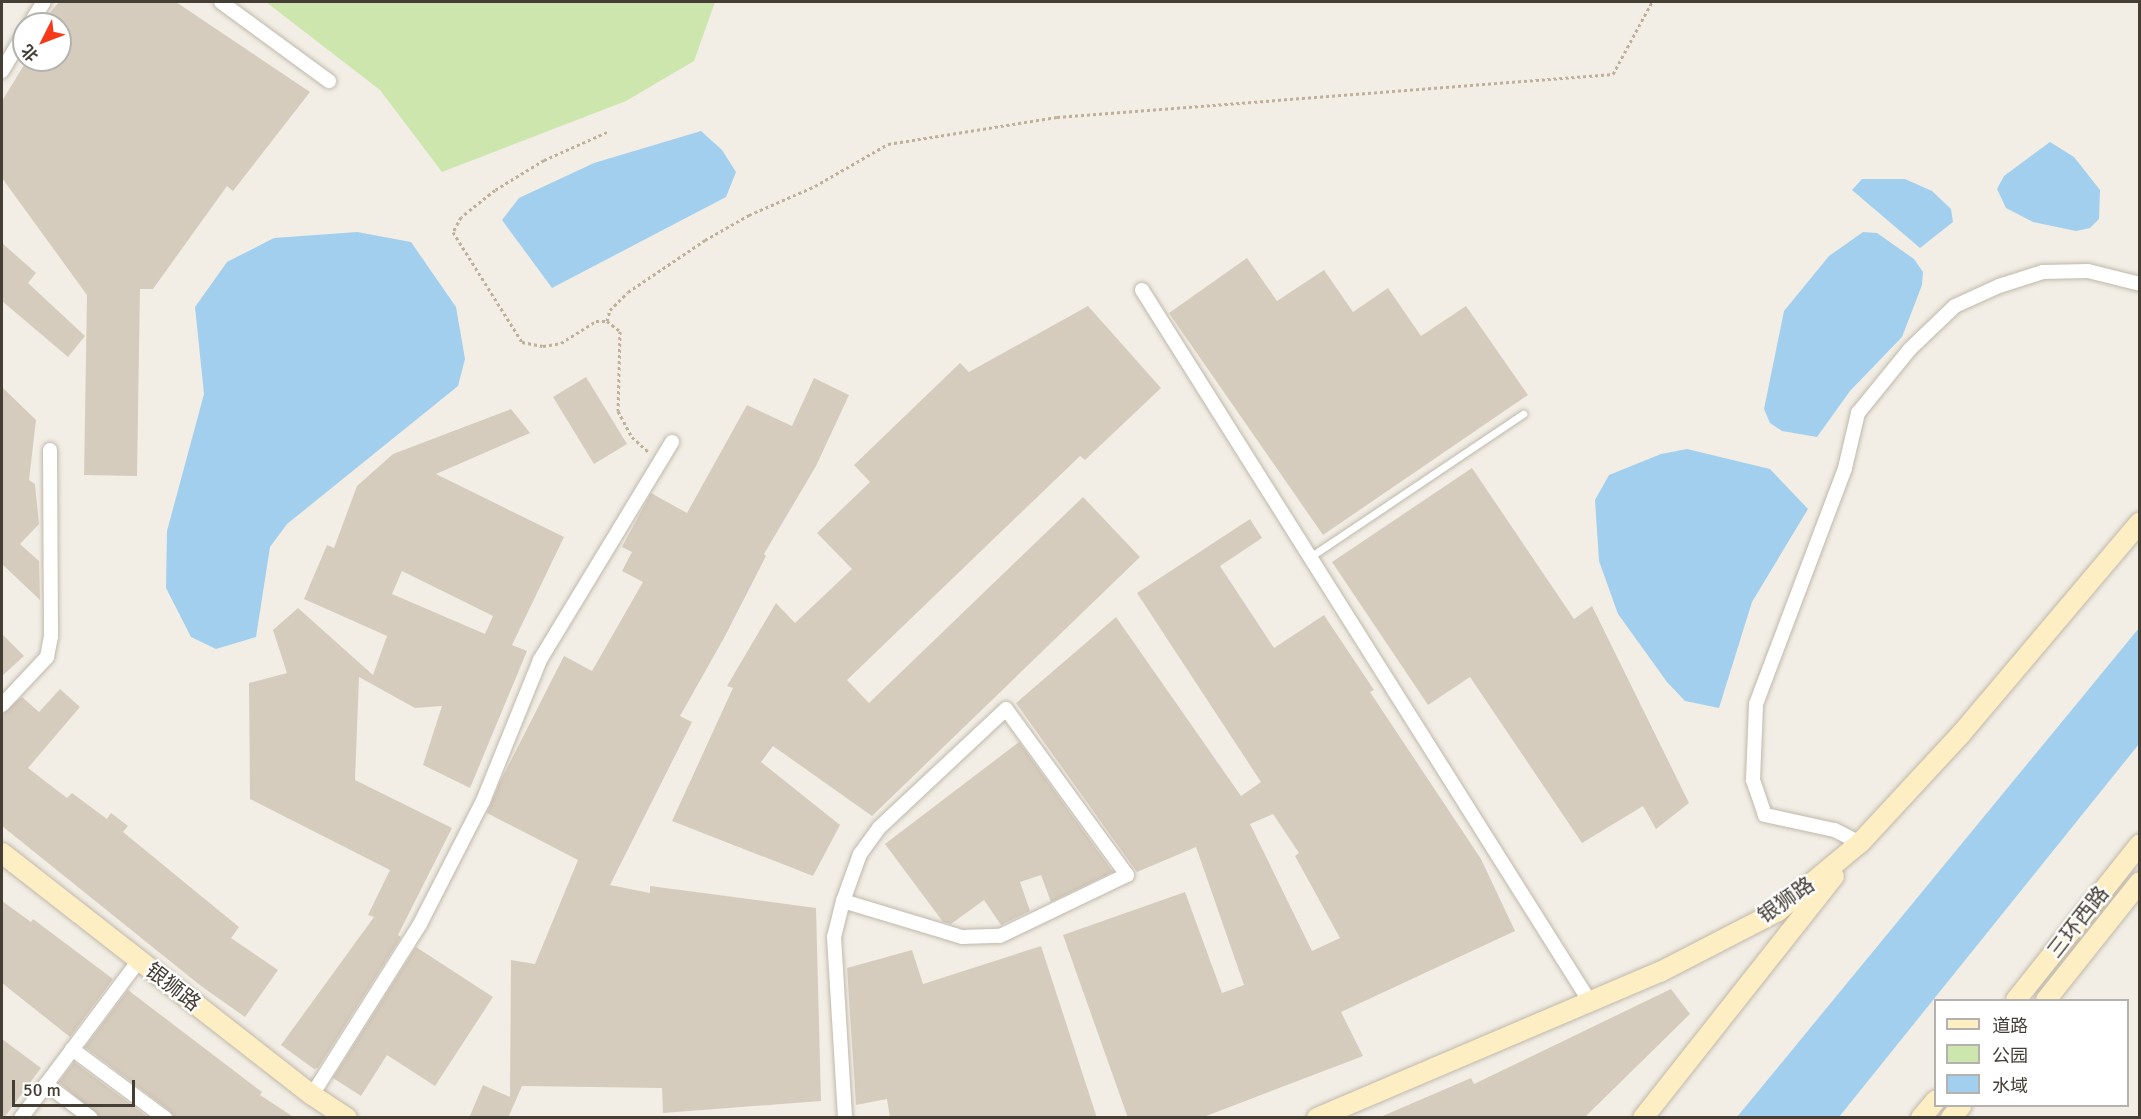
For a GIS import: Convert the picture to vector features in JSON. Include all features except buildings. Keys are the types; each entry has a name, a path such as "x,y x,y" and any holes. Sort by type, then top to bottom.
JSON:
{"main road":[{"name":"银狮路","path":"1317,1118 1660,972 1778,911 1860,843 1961,734 2139,522"},
{"path":"1643,1118 1860,843"},
{"name":"三环西路","path":"2017,999 2139,844"},
{"name":"银狮路","path":"2,853 312,1095 347,1118"},
{"name":"三环西路","path":"2047,999 2139,882"},
{"path":"1921,1118 1934,1101"}],"street":[{"path":"220,2 329,81"},
{"path":"2,71 12,54"},
{"path":"1860,843 1834,830 1765,815 1753,780 1756,704 1845,468 1858,413 1910,349 1955,306 1999,286 2043,272 2088,272 2139,284"},
{"path":"1142,291 1590,1002"},
{"path":"312,1095 420,924 483,801 540,660 672,442"},
{"path":"2,705 46,657 51,636 50,450"},
{"path":"843,901 962,937 1000,936 1127,875 1006,709 879,828 860,854 843,901 834,937 845,1118"},
{"path":"21,1118 139,960"},
{"path":"72,1049 165,1118"},
{"path":"46,1084 91,1118"}],"lane":[{"path":"1310,557 1524,414"}],"path":[{"path":"607,321 610,310 628,292 705,240 749,215 815,186 888,144 1057,117 1614,74 1652,2"},
{"path":"607,132 544,160 495,190 461,217 453,232 522,342 543,346 561,343 596,321 607,321 620,331 618,411 632,437 660,462"}],"green space":[{"path":"266,2 715,2 694,61 626,101 442,172 380,90"}],"water":[{"path":"701,131 722,150 736,172 726,197 552,288 502,220 519,198 594,163"},
{"path":"2050,142 2074,157 2100,190 2099,219 2090,228 2076,231 2033,222 2006,208 1997,189 2004,176"},
{"path":"1862,179 1905,179 1932,191 1951,209 1953,222 1920,248 1852,190"},
{"path":"357,232 411,242 456,307 465,359 458,386 287,524 270,547 256,637 216,649 191,637 166,588 167,531 204,394 195,307 227,262 274,238"},
{"path":"1863,232 1877,233 1914,259 1923,272 1922,285 1902,337 1850,391 1817,437 1782,431 1770,423 1764,409 1784,311 1829,256"},
{"path":"1687,449 1770,469 1808,509 1752,602 1719,708 1685,701 1667,682 1618,614 1599,561 1595,500 1609,475 1661,454"},
{"path":"2139,628 2139,744 1839,1117 1737,1117"}]}
